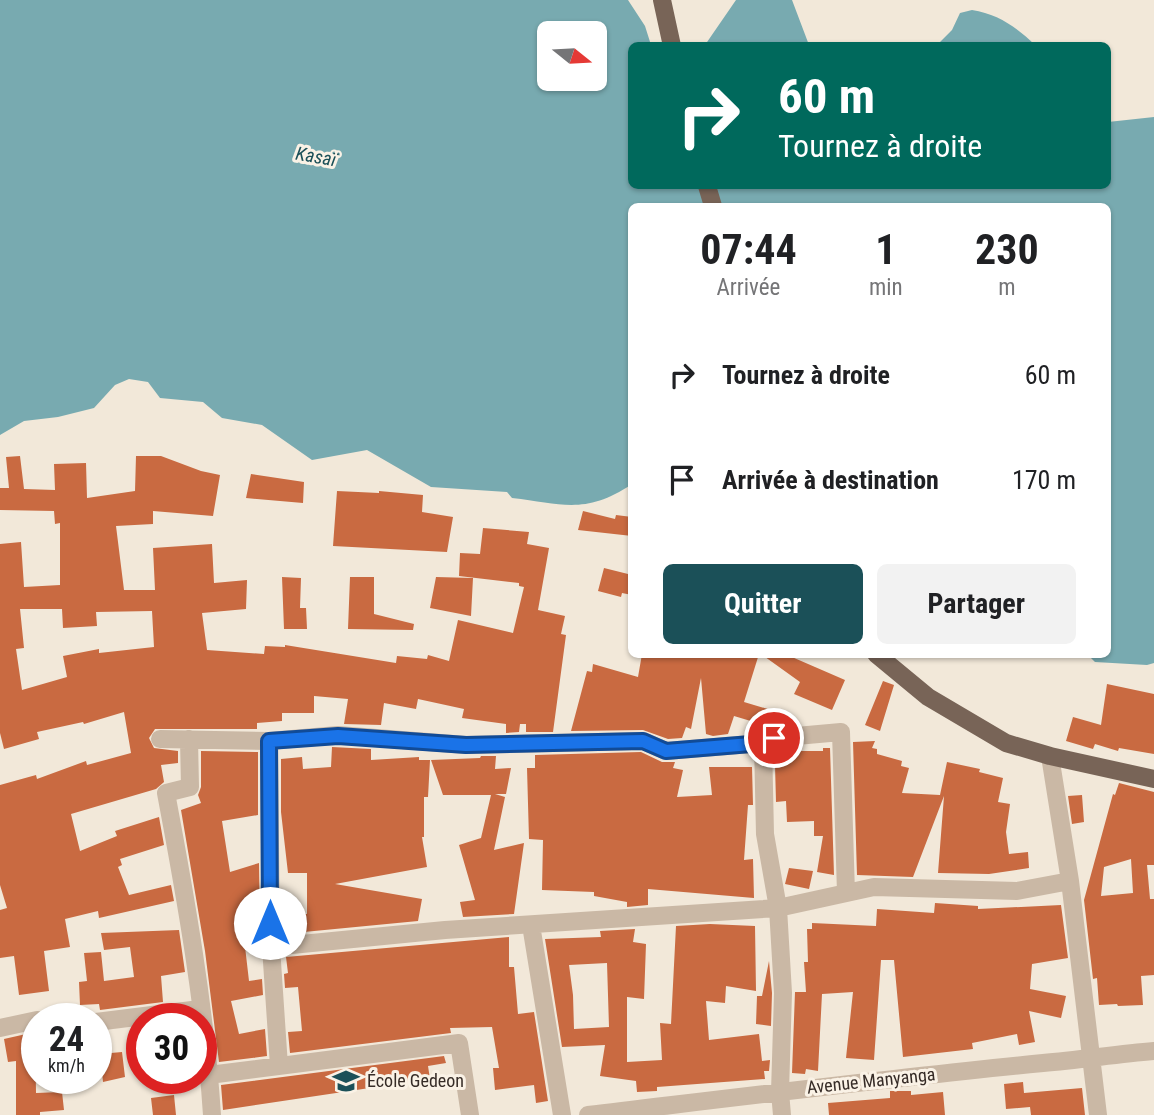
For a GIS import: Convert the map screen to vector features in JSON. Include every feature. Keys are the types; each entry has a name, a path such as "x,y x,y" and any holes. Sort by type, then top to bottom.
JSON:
{"main road":[{"path":"662,0 671,42"},
{"path":"881,658 928,697 1006,743 1050,756 1154,779"}],"street":[{"path":"160,739 269,741 338,736 466,745 643,741 666,751 763,743 774,738 841,732 846,893"},
{"path":"189,740 190,787 166,793 199,1003"},
{"path":"269,741 271,947 279,1066"},
{"path":"763,743 765,834 778,908 783,993 780,1092 782,1115"},
{"path":"1050,756 1070,881 1098,1115"},
{"path":"271,947 444,930 778,908 874,887 1017,891 1070,881"},
{"path":"531,925 562,1115"},
{"path":"0,1028 21,1023"},
{"path":"217,1074 459,1043 470,1115"},
{"name":"Avenue Manyanga","path":"588,1115 1154,1051"},
{"path":"210,1094 212,1115"}],"water":[{"name":"Kasaï","path":"0,0 628,0 645,26 650,42 628,42 628,189 1111,189 1111,122 1154,117 1154,663 1147,665 1095,662 1091,658 1111,658 1111,203 628,203 628,486 616,494 587,504 560,504 512,498 507,492 431,487 367,450 312,460 262,425 222,418 203,402 160,398 148,382 129,379 115,385 94,408 58,417 24,421 0,435"},
{"path":"736,0 792,0 808,42 707,42"},
{"path":"972,10 990,15 1006,22 1032,42 940,42 952,30 960,13"}],"building":[{"path":"20,456 24,489 55,490 54,464 86,463 87,498 135,491 136,456 161,456 220,475 213,516 153,511 153,524 116,526 124,590 155,590 153,548 212,544 214,583 247,580 246,609 202,613 207,650 264,654 265,646 285,645 396,663 397,656 427,659 428,655 449,661 458,620 513,633 524,587 519,586 519,583 459,576 460,553 480,554 483,528 529,532 527,544 549,548 538,610 565,616 561,634 566,635 553,732 526,732 526,724 520,724 519,732 506,733 506,724 462,718 464,709 418,699 416,709 384,703 381,725 344,724 348,699 314,696 314,713 282,713 282,721 257,723 257,729 155,729 149,738 154,748 178,751 178,763 161,765 164,782 156,789 71,814 80,851 117,836 115,831 159,817 164,845 120,859 122,865 118,867 129,895 171,885 174,901 99,918 98,911 65,919 70,947 44,951 49,991 19,995 14,956 0,958 0,910 7,908 0,885 0,785 36,775 37,779 86,761 87,765 131,753 124,712 84,724 83,722 37,732 39,739 4,749 0,733 0,544 21,542 24,587 60,585 60,523 55,524 54,511 0,510 0,488 9,488 6,457","holes":["20,609 62,609 63,628 97,626 96,612 152,611 154,647 99,653 99,649 63,656 67,677 22,690 16,649 24,648"]},
{"path":"251,474 304,482 303,503 246,498"},
{"path":"337,491 423,495 422,512 453,517 447,552 333,546"},
{"path":"583,511 615,519 616,515 628,516 628,536 578,530"},
{"path":"604,568 628,574 628,594 622,593 621,597 598,591"},
{"path":"282,577 301,578 300,608 306,608 307,629 284,629"},
{"path":"350,577 374,577 374,614 414,624 413,630 348,629"},
{"path":"436,577 473,578 471,616 430,608"},
{"path":"641,658 758,658 744,702 791,716 788,725 771,727 734,716 728,734 706,734 701,678 691,729 686,727 682,738 668,739 643,730 571,731 587,671 592,672 593,664 638,677"},
{"path":"767,658 794,658 845,680 832,710 794,694 800,682"},
{"path":"883,681 894,685 880,731 865,725"},
{"path":"1107,684 1154,694 1154,754 1119,748 1118,751 1095,744 1093,749 1066,741 1073,717 1101,725"},
{"path":"875,741 872,748 877,749 877,754 902,761 901,766 909,768 902,793 940,795 947,762 980,769 979,772 1003,778 998,802 1010,804 1006,832 1009,854 1028,852 1029,868 989,874 938,873 944,796 913,877 857,875 853,742"},
{"path":"332,747 371,749 371,760 419,757 419,760 430,760 428,797 424,797 422,837 427,867 335,884 422,899 418,921 283,934 282,917 307,914 307,873 288,873 281,812 281,759 302,757 303,769 331,767"},
{"path":"823,748 830,748 834,875 817,872 823,836 814,836 814,821 787,822 786,801 776,802 775,765 778,765 778,760 784,760 775,757 775,751 823,751"},
{"path":"201,751 258,752 258,815 222,821 230,872 259,863 260,936 244,938 249,981 262,979 263,995 231,1001 239,1034 265,1029 267,1056 219,1062 217,1003 212,1003 181,810 201,803 198,795 201,787"},
{"path":"641,752 662,762 675,762 673,768 683,770 677,797 712,795 709,767 752,767 753,805 748,805 744,860 753,859 754,898 648,889 648,905 627,907 627,902 594,896 594,892 542,890 543,840 529,839 527,768 535,768 535,755"},
{"path":"496,756 495,769 511,768 506,794 495,794 505,797 494,850 524,843 514,914 463,917 460,902 475,900 459,845 481,838 491,795 443,795 431,760"},
{"path":"1119,783 1154,792 1154,865 1147,865 1150,899 1154,899 1154,975 1141,976 1143,1005 1099,1005 1097,978 1093,979 1084,900 1113,794 1115,795","holes":["1131,859 1133,893 1101,896 1104,867"]},
{"path":"1082,795 1084,822 1072,824 1068,796"},
{"path":"789,868 813,871 809,889 785,884"},
{"path":"935,903 978,906 978,909 1061,905 1068,958 1032,964 1030,989 1066,996 1061,1018 1029,1011 1035,1042 1019,1045 1017,1034 972,1043 973,1049 903,1057 894,960 881,960 874,1060 846,1058 853,992 822,994 818,1071 806,1069 805,1074 792,1073 795,992 806,992 804,962 808,962 807,929 812,929 812,923 876,926 877,909 934,913"},
{"path":"676,926 755,926 756,991 726,986 725,1003 706,1001 709,1040 759,1034 762,1061 770,1060 769,1071 764,1071 765,1079 657,1087 657,1091 637,1092 636,1081 600,1076 605,1045 562,1047 545,939 601,937 600,931 635,929 633,942 646,944 644,999 627,997 627,1062 662,1060 660,1023 671,1024","holes":["607,963 609,1027 574,1029 569,965"]},
{"path":"179,930 185,972 161,976 163,1002 126,1003 126,1007 112,1008 112,1003 80,1003 79,982 87,981 84,953 101,952 104,981 134,977 130,947 104,950 101,933"},
{"path":"509,937 509,967 514,967 518,1014 534,1012 548,1101 536,1103 534,1085 495,1090 493,1068 499,1068 492,1027 450,1028 451,1033 290,1053 288,1032 302,1031 298,987 285,988 284,974 288,973 286,957"},
{"path":"769,961 771,1026 756,1024 757,996 762,996"},
{"path":"21,1035 21,1094 62,1094 64,1110 40,1112 40,1115 16,1115 16,1061 8,1062 4,1039"},
{"path":"122,1052 125,1077 112,1080 112,1053"},
{"path":"444,1056 446,1063 428,1066 430,1079 223,1110 221,1085"},
{"path":"1023,1082 1024,1093 1082,1088 1085,1115 1031,1115 1030,1107 1006,1109 1004,1084"},
{"path":"890,1091 911,1091 911,1095 943,1092 945,1115 829,1115 828,1103 890,1098"},
{"path":"174,1095 176,1115 153,1115 151,1098"}],"place":[{"name":"École Gedeon","path":"346,1081"}],"route":[{"path":"270,923 269,741 338,736 466,745 643,741 666,751 763,743 774,738"}]}
